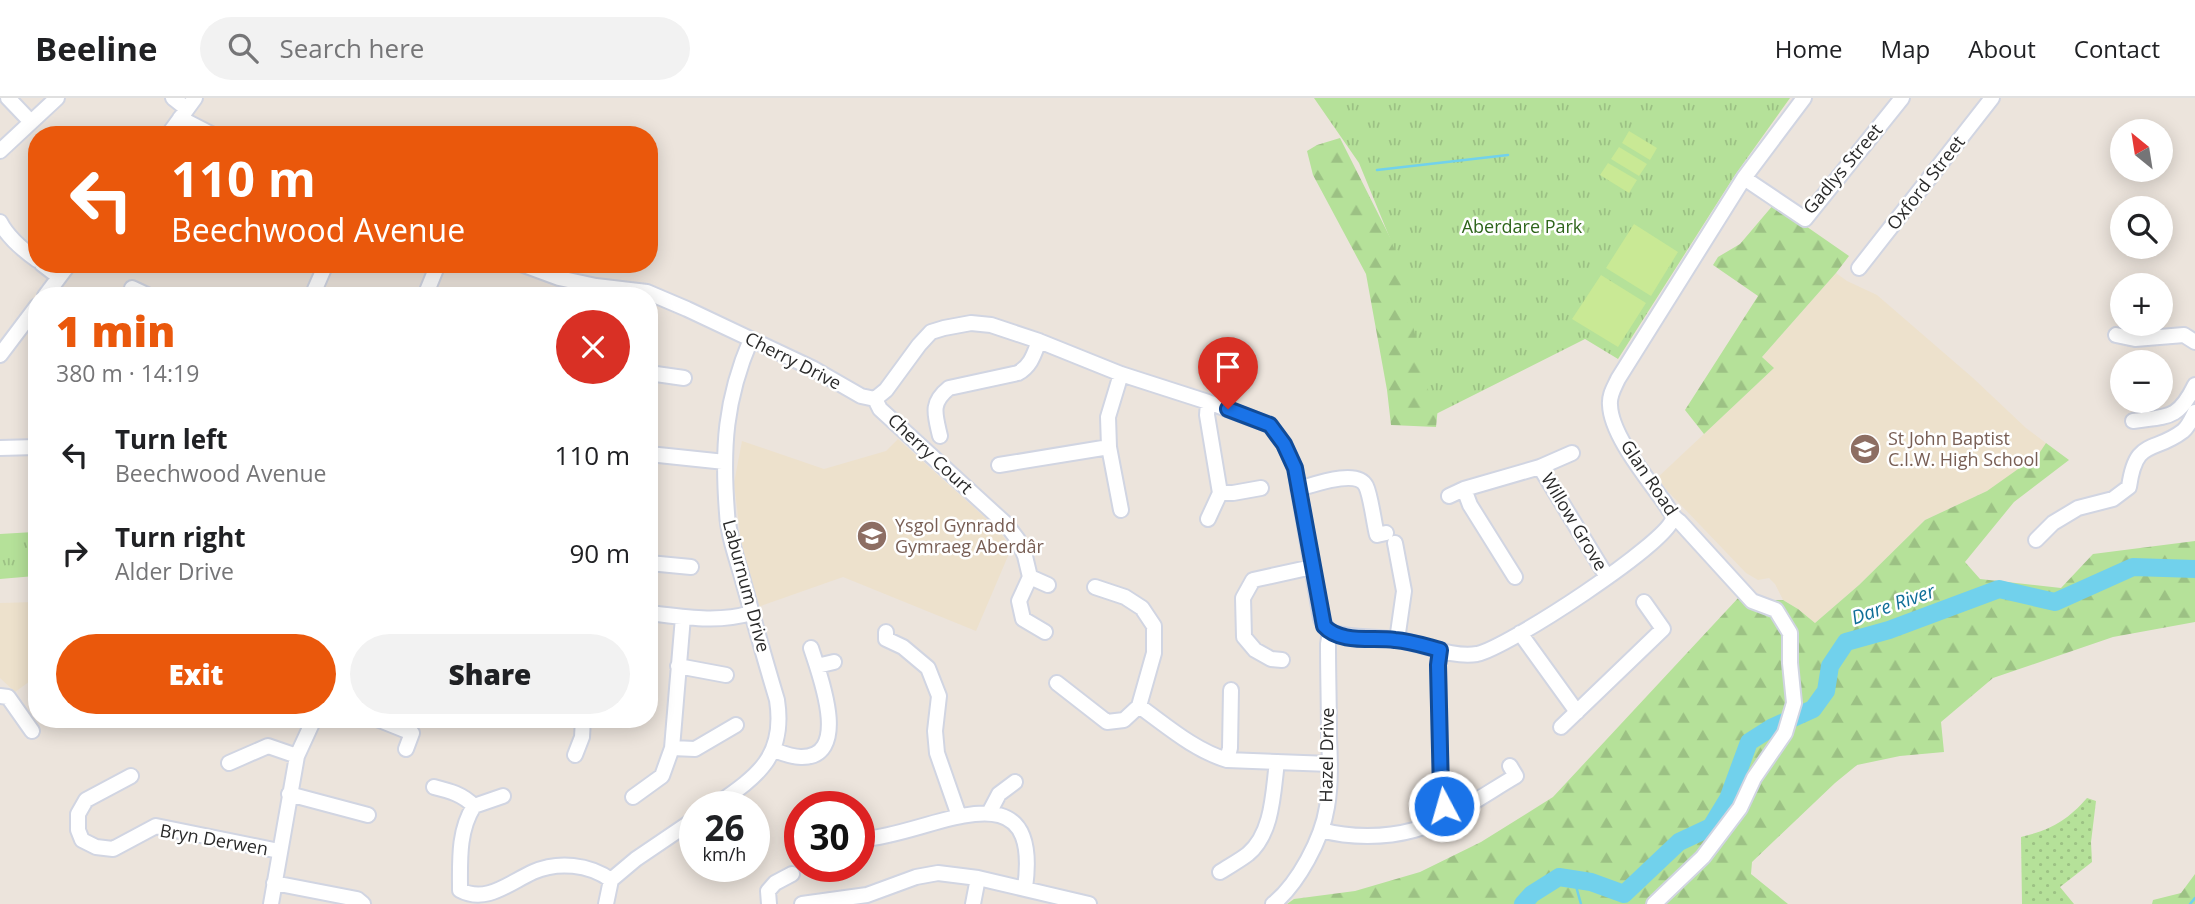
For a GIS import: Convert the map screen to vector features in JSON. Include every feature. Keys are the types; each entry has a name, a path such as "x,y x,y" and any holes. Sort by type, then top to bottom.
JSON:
{"street":[{"path":"8,98 31,122"},
{"path":"0,151 57,98"},
{"path":"173,98 204,126"},
{"name":"Glan Road","path":"1654,904 1703,857 1740,808 1754,778 1785,733 1794,703 1790,633 1776,610 1752,601 1680,522 1673,518 1668,506 1647,481 1616,429 1609,407 1610,395 1744,178 1804,98"},
{"name":"Gadlys Street","path":"1744,178 1805,219 1902,98"},
{"name":"Oxford Street","path":"1859,268 1992,98"},
{"path":"174,126 187,108"},
{"path":"0,222 4,230 28,254"},
{"path":"54,273 60,277"},
{"path":"52,287 63,273"},
{"name":"Cherry Drive","path":"545,273 604,287"},
{"name":"Cherry Drive","path":"658,297 814,369 861,396 875,399"},
{"path":"0,355 28,318"},
{"path":"875,399 886,390 931,332 971,323 991,325 1039,341 1121,374 1270,425 1284,444 1295,468 1321,619 1330,632 1345,637 1397,640 1440,650 1479,654 1520,633 1607,578 1667,531 1673,518"},
{"path":"2173,336 2184,335 2195,342"},
{"path":"2121,336 2135,339 2172,336"},
{"name":"Laburnum Drive","path":"736,791 764,768 774,750 779,716 727,515 727,414 739,368 751,339"},
{"path":"935,429 936,403 949,387 1025,370 1039,341"},
{"path":"658,374 684,378"},
{"path":"1121,374 1108,417 1109,447 1121,510"},
{"path":"2133,422 2173,416 2187,402 2195,385"},
{"name":"Cherry Court","path":"875,399 880,409 1006,524 1018,540 1030,578"},
{"path":"1208,402 1207,415 1220,493 1208,519"},
{"path":"2036,540 2053,523 2078,508 2113,499 2129,487 2131,470 2143,450 2187,432 2195,412"},
{"path":"0,448 28,447"},
{"path":"1009,467 1109,447"},
{"name":"Willow Grove","path":"1449,496 1464,489 1540,467 1572,453"},
{"path":"658,455 725,463"},
{"name":"Willow Grove","path":"1540,467 1607,578"},
{"path":"1298,489 1336,479 1357,478 1366,485 1377,536 1391,538 1404,591 1397,640"},
{"path":"1220,493 1261,488"},
{"path":"1464,489 1470,505 1515,577"},
{"path":"658,564 691,567"},
{"path":"1282,660 1271,659 1255,650 1244,637 1243,598 1253,580 1312,567"},
{"path":"1045,632 1023,619 1018,601 1030,578 1048,585"},
{"path":"1056,683 1107,722 1124,720 1139,706 1154,653 1154,626 1142,608 1125,597 1095,587"},
{"path":"1561,727 1663,629 1644,602"},
{"path":"658,614 717,620 733,619 751,613"},
{"path":"634,797 662,776 672,748 683,617"},
{"path":"886,632 886,639 903,647 928,668 939,696 935,731 937,753 959,816"},
{"name":"Hazel Drive","path":"1273,904 1285,895 1303,868 1321,830 1327,807 1330,764 1330,632"},
{"path":"1520,633 1577,712"},
{"path":"774,750 798,757 808,756 826,742 830,724 811,648"},
{"path":"1440,650 1438,665 1441,791 1448,815"},
{"path":"817,666 834,662"},
{"path":"678,666 726,675"},
{"path":"1227,760 1230,748 1231,690"},
{"path":"0,696 8,697 28,725"},
{"path":"1139,706 1213,756 1227,760 1330,764"},
{"path":"672,748 695,749 736,725"},
{"path":"271,904 297,756 310,728"},
{"path":"400,728 412,733 406,749"},
{"path":"575,755 579,728"},
{"path":"229,763 268,746 297,756"},
{"path":"1220,872 1250,853 1263,834 1271,813 1277,762"},
{"path":"1321,830 1357,836 1414,830 1448,815 1516,776 1510,766"},
{"name":"Bryn Derwen","path":"131,776 86,800 78,814 78,830 82,840 96,848 113,849 156,826 279,851"},
{"path":"989,813 999,794 1015,782"},
{"path":"434,787 453,791 474,806"},
{"path":"289,794 368,815"},
{"path":"503,796 474,806 468,814 460,843 460,890 468,896 485,898 506,890 533,872 558,865 577,866 600,872 611,880"},
{"path":"875,838 959,816 983,812 1001,815 1018,825 1028,863 1025,888"},
{"path":"606,904 611,880 679,830"},
{"path":"802,904 867,895 916,877 938,873 978,878 1081,903"},
{"path":"769,904 768,891 784,878"},
{"path":"973,904 978,878"},
{"path":"274,883 356,899 363,904"}],"shaded area":[{"name":"St John Baptist C.I.W. High School","path":"1836,273 1877,295 2046,443 2039,455 1987,491 1925,520 1859,585 1815,623 1783,600 1769,578 1758,580 1746,573 1656,479 1773,369 1762,357"},
{"name":"Ysgol Gynradd Gymraeg Aberdâr","path":"898,439 1000,531 1011,549 976,631 843,577 758,607 741,541 734,483 742,441 824,469 886,451"},
{"path":"28,602 28,683 15,692 0,678 0,603"}],"green space":[{"name":"Aberdare Park","path":"1314,98 1790,98 1735,175 1618,359 1585,339 1434,415 1396,253 1359,163"},
{"path":"1629,131 1657,148 1650,160 1622,143"},
{"path":"1340,138 1409,275 1438,407 1436,427 1391,425 1366,274 1313,175 1307,151"},
{"path":"1619,147 1647,164 1639,176 1611,159"},
{"path":"1608,163 1637,180 1629,193 1600,175"},
{"path":"1774,204 1849,256 1762,357 1774,368 1704,434 1685,410 1758,296 1713,265 1718,257 1740,244"},
{"path":"1634,224 1678,252 1651,296 1606,268"},
{"path":"1601,275 1646,303 1618,347 1572,319"},
{"path":"2046,443 2069,460 2014,502 1965,562 1980,579 2061,588 2093,554 2195,541 2195,622 2113,637 1993,678 1941,722 1944,752 1900,756 1857,765 1752,862 1751,874 1788,904 1287,904 1294,899 1355,891 1420,872 1481,842 1553,797 1740,596 1783,600 1815,623 1859,585 1925,520 1987,491 2038,455"},
{"path":"28,532 28,577 0,579 0,534"},
{"path":"2087,798 2096,801 2091,842 2092,862 2060,887 2074,904 2022,904 2021,837 2057,824"},
{"path":"2195,874 2195,904 2152,904 2153,900 2181,893"}],"waterway":[{"path":"1377,170 1508,155"},
{"name":"Dare River","path":"1523,904 1532,894 1559,877 1591,882 1624,894 1679,842 1711,827 1728,799 1749,742 1771,728 1813,709 1826,691 1830,666 1846,642 1889,630 1999,589 2055,602 2133,567 2195,569"},
{"path":"1574,879 1581,904"},
{"path":"2190,904 2195,898"}],"place":[{"name":"St John Baptist C.I.W. High School","path":"1865,449"},
{"name":"Ysgol Gynradd Gymraeg Aberdâr","path":"872,536"}],"route":[{"path":"1228,409 1270,425 1284,444 1295,468 1324,626 1330,632 1345,637 1397,640 1440,650 1438,665 1441,791 1444,806"}]}
